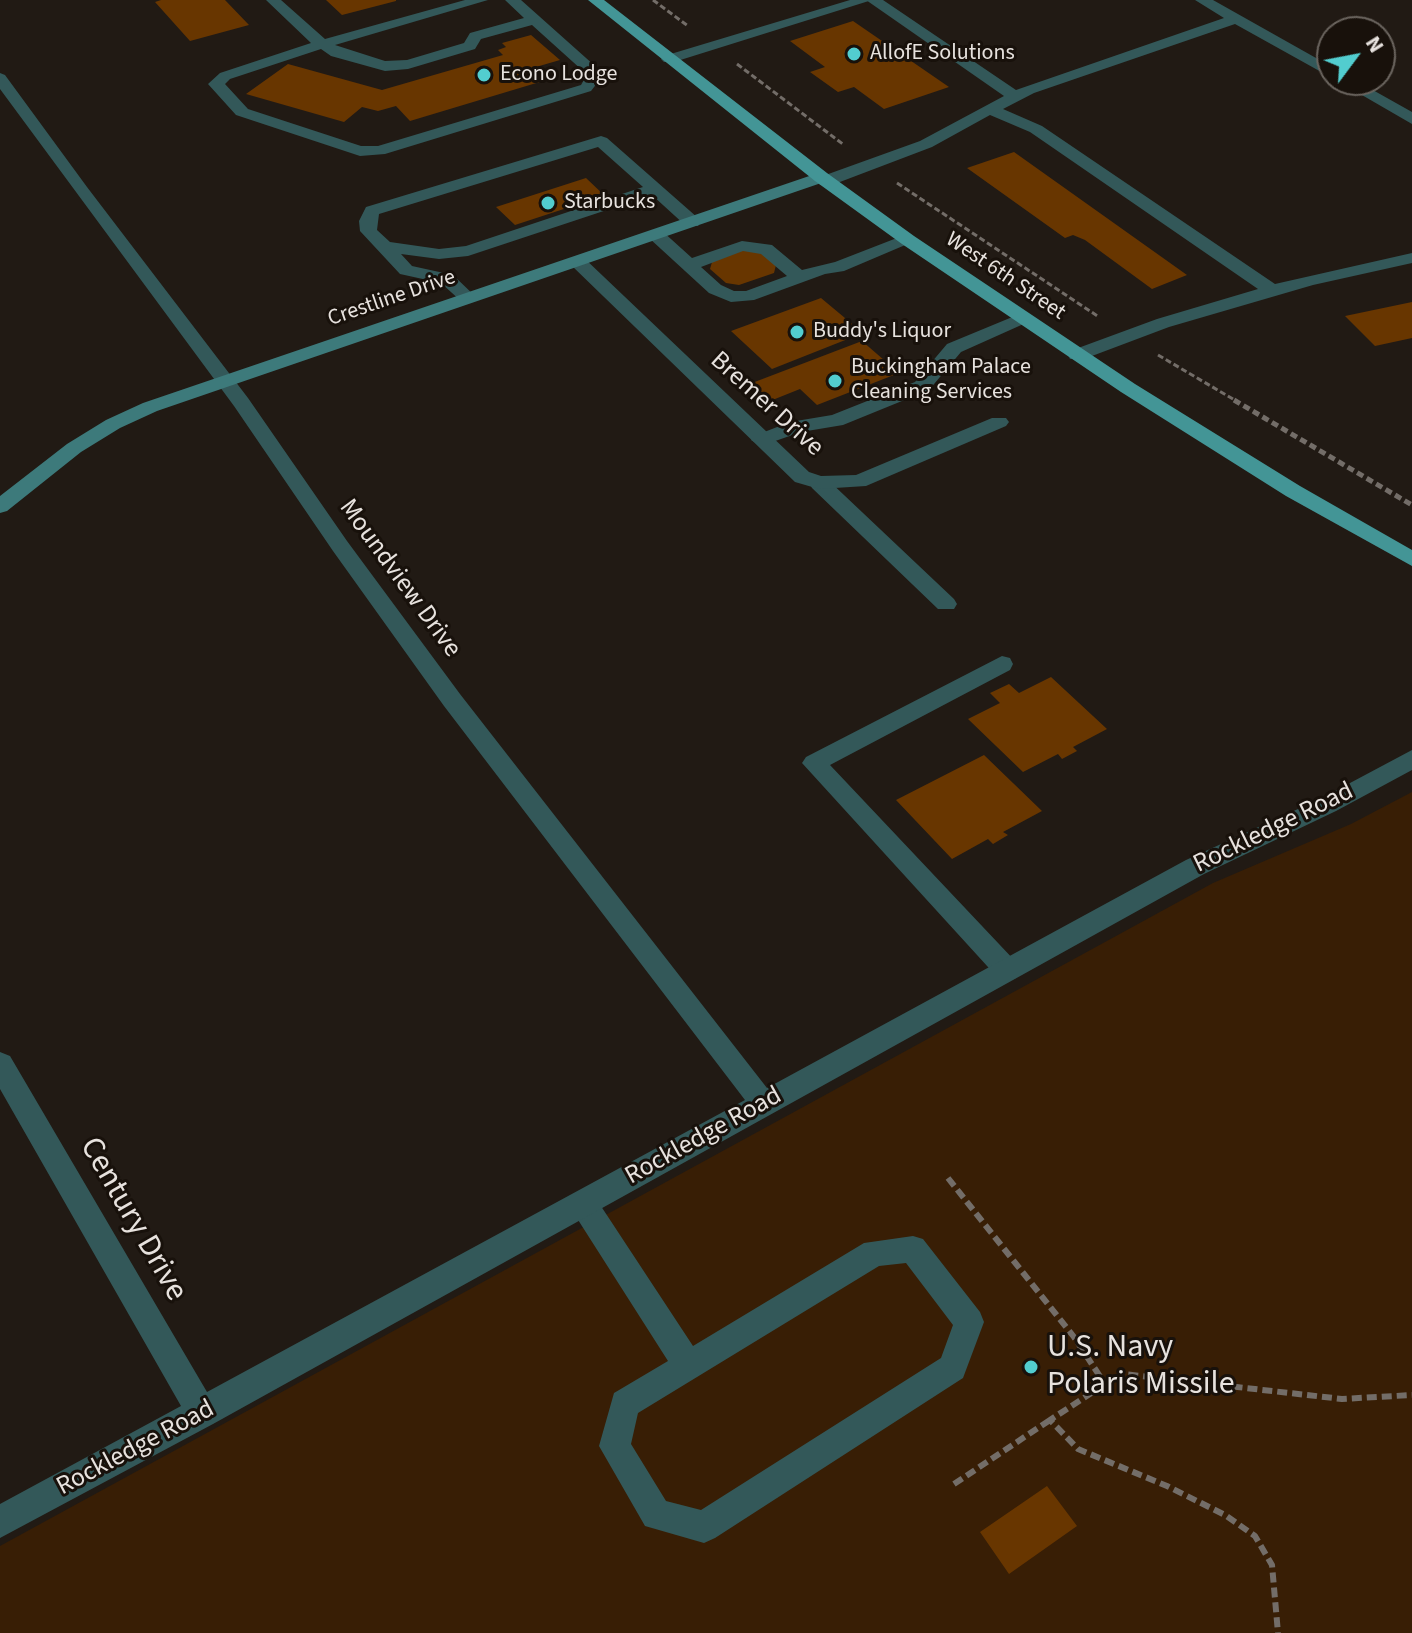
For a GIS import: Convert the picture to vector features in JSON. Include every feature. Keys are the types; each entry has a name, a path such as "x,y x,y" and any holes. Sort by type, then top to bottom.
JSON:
{"main road":[{"name":"West 6th Street","path":"595,0 824,179 908,240 1077,355 1293,491 1412,559"}],"street":[{"path":"273,0 336,53 364,63 385,66 408,64 470,46 475,36 535,20"},
{"path":"481,0 322,44 225,76 216,84 242,112 360,151 379,151 586,88 593,78 590,69 515,3"},
{"path":"515,3 538,0"},
{"path":"669,59 838,3 865,0"},
{"path":"873,0 1015,97"},
{"path":"1202,0 1316,64"},
{"path":"824,179 926,144 1015,97 1236,19"},
{"name":"Moundview Drive","path":"0,78 81,191 226,381 452,700 764,1104"},
{"path":"1372,96 1412,119"},
{"path":"990,109 1036,129 1274,292"},
{"path":"468,298 447,279 406,270 369,231 368,221 372,211 601,141 692,222"},
{"name":"Crestline Drive","path":"0,506 63,456 113,424 150,407 824,179"},
{"path":"384,247 439,254 468,251 655,189"},
{"path":"655,234 715,289 731,297 748,296 908,240"},
{"path":"689,265 742,246 766,249 800,277"},
{"path":"1077,355 1309,280 1412,258"},
{"name":"Bremer Drive","path":"577,261 802,477 819,483 859,481 999,422"},
{"path":"761,440 797,426 836,421 922,386 954,348 1022,318"},
{"path":"819,483 946,604"},
{"path":"1002,664 814,763 1007,970"},
{"name":"Rockledge Road","path":"0,1522 1195,867 1328,805 1412,759"},
{"name":"Century Drive","path":"0,1064 202,1413"},
{"path":"583,1203 688,1366"},
{"path":"913,1249 969,1322 952,1368 704,1527 656,1515 615,1446 625,1404 688,1366 874,1253 913,1249"}],"path":[{"path":"653,0 871,165 1128,336 1412,505"},
{"path":"948,1178 1074,1337 1105,1384"},
{"path":"954,1484 1123,1374 1342,1399 1412,1395"},
{"path":"1050,1420 1078,1449 1167,1486 1225,1515 1255,1536 1272,1565 1278,1633"}],"shaded area":[{"path":"1412,792 1412,1633 0,1633 0,1546 1213,883 1351,824"}],"building":[{"path":"225,0 249,25 190,41 155,2"},
{"path":"326,0 396,0 396,1 342,15"},
{"name":"AllofE Solutions","path":"853,21 949,87 884,109 854,87 838,92 810,72 825,67 790,41"},
{"name":"Econo Lodge","path":"531,35 560,60 529,69 543,81 410,121 396,106 378,111 362,107 344,122 246,94 288,64 382,90 503,55 498,50 506,47 502,43"},
{"path":"1014,152 1187,275 1152,289 1085,240 1073,235 1065,238 967,168"},
{"name":"Starbucks","path":"586,178 605,196 576,209 573,206 515,225 496,207"},
{"path":"746,249 760,251 776,265 774,273 739,285 726,283 710,269 712,262"},
{"name":"Buddy's Liquor","path":"821,298 863,333 772,369 731,331"},
{"path":"1412,302 1412,338 1375,346 1345,316"},
{"name":"Buckingham Palace Cleaning Services","path":"862,341 899,373 817,405 800,389 770,401 752,383"},
{"path":"1051,677 1107,729 1073,747 1077,751 1062,759 1058,754 1023,772 968,719 1000,703 990,693 1009,684 1019,693"},
{"path":"984,755 1042,811 1003,832 1008,835 993,844 988,839 952,859 896,800"},
{"path":"1047,1486 1077,1526 1009,1574 980,1532"}],"place":[{"name":"AllofE Solutions","path":"854,54"},
{"name":"Econo Lodge","path":"484,75"},
{"name":"Starbucks","path":"548,203"},
{"name":"Buddy's Liquor","path":"797,332"},
{"name":"Buckingham Palace Cleaning Services","path":"835,381"},
{"name":"U.S. Navy Polaris Missile","path":"1031,1367"}]}
